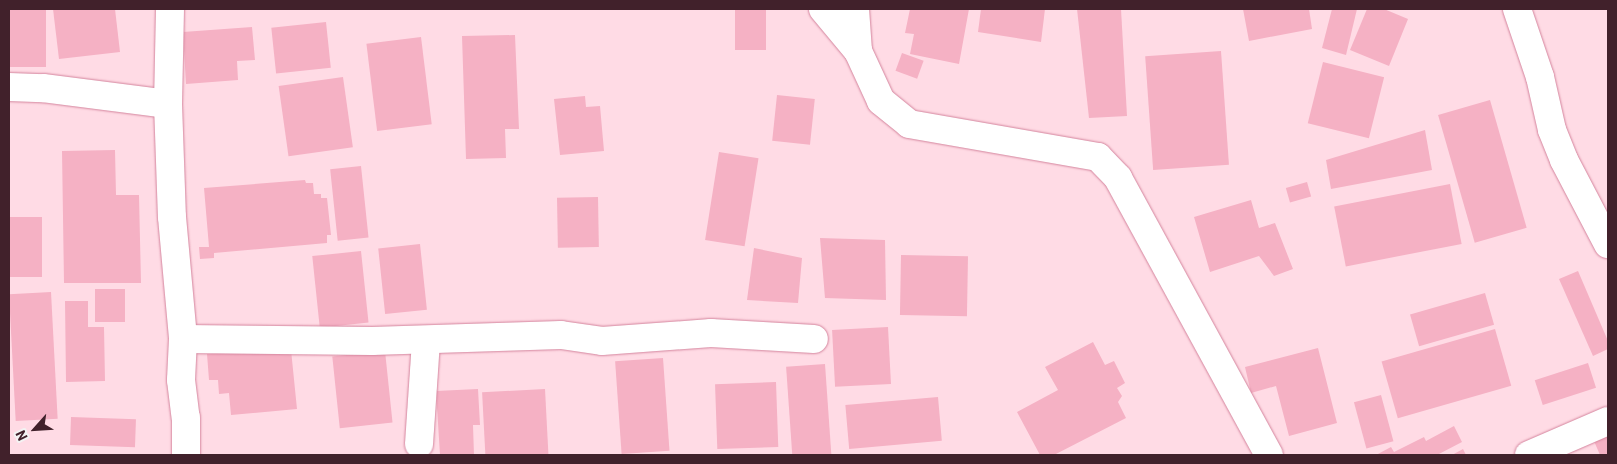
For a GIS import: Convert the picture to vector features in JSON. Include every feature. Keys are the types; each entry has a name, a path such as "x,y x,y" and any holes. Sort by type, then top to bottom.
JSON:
{"street":[{"path":"170,9 168,104 172,217 182,339 181,380 186,418 186,455"},
{"path":"823,9 858,51 881,101 909,124 1098,156 1118,178 1268,455"},
{"path":"855,9 858,51"},
{"path":"1517,9 1540,77 1552,130 1564,160 1608,244"},
{"path":"9,88 44,88 168,104"},
{"path":"182,339 426,340 560,335 602,342 710,333 744,337 814,339"},
{"path":"419,444 426,340"},
{"path":"1529,455 1608,421"}],"building":[{"path":"9,9 46,9 46,67 9,67"},
{"path":"53,9 115,9 120,52 59,59"},
{"path":"735,9 766,9 766,50 735,50"},
{"path":"910,9 969,9 959,64 910,54 914,34 905,33"},
{"path":"981,9 1045,9 1041,42 978,32"},
{"path":"1077,9 1121,9 1127,116 1089,118"},
{"path":"1243,9 1309,9 1312,29 1249,41"},
{"path":"1332,9 1357,9 1346,55 1322,48"},
{"path":"1367,9 1384,9 1408,19 1389,66 1350,50"},
{"path":"326,22 331,68 276,73 271,28"},
{"path":"252,27 255,60 237,61 238,80 186,84 183,32"},
{"path":"515,35 519,129 505,129 506,158 466,159 462,36"},
{"path":"421,37 432,124 377,131 366,44"},
{"path":"1221,51 1229,165 1153,170 1145,56"},
{"path":"902,53 924,61 917,79 896,71"},
{"path":"1323,62 1384,77 1369,138 1308,123"},
{"path":"343,77 353,147 289,156 279,86"},
{"path":"777,95 815,99 810,145 772,141"},
{"path":"585,96 586,107 600,106 604,151 560,155 554,99"},
{"path":"1490,100 1527,228 1475,243 1438,115"},
{"path":"1425,130 1432,170 1331,189 1326,160"},
{"path":"115,150 116,195 139,195 141,283 64,283 62,151"},
{"path":"719,152 759,158 745,246 705,240"},
{"path":"361,166 369,238 338,241 330,169"},
{"path":"305,180 306,183 313,183 314,194 321,194 321,198 327,198 331,235 327,235 327,243 214,253 214,258 200,259 199,247 209,247 204,188"},
{"path":"1307,182 1311,196 1290,202 1286,188"},
{"path":"1450,184 1462,244 1346,266 1334,207"},
{"path":"598,197 599,247 558,248 557,198"},
{"path":"1251,200 1259,228 1275,223 1293,269 1274,276 1259,256 1210,272 1194,217"},
{"path":"9,217 42,217 42,277 9,277"},
{"path":"820,238 885,240 886,300 825,298"},
{"path":"420,244 427,310 385,314 378,248"},
{"path":"754,248 802,258 798,303 747,300"},
{"path":"361,251 369,323 320,328 312,256"},
{"path":"901,255 968,256 967,316 900,315"},
{"path":"1578,271 1608,341 1608,349 1593,356 1559,279"},
{"path":"95,289 125,289 125,322 95,322"},
{"path":"51,292 58,419 16,421 9,294"},
{"path":"1485,293 1494,325 1419,346 1410,314"},
{"path":"65,301 88,301 88,327 104,327 105,381 66,382"},
{"path":"888,327 891,384 835,387 832,330"},
{"path":"1495,329 1511,386 1398,418 1382,362"},
{"path":"290,340 297,409 231,415 229,393 219,394 218,380 209,380 207,354 218,353 217,347"},
{"path":"1093,342 1105,365 1114,361 1125,383 1117,388 1122,396 1118,402 1126,418 1054,455 1040,455 1017,412 1058,390 1045,367"},
{"path":"1318,348 1337,423 1289,436 1276,386 1251,393 1245,367"},
{"path":"385,351 393,423 340,428 332,357"},
{"path":"663,358 669,451 622,454 615,361"},
{"path":"1588,363 1596,388 1543,405 1535,380"},
{"path":"825,364 831,455 792,455 786,367"},
{"path":"776,382 778,447 717,449 715,384"},
{"path":"478,389 480,425 473,425 474,455 440,455 436,391"},
{"path":"545,389 548,455 485,455 482,392"},
{"path":"1381,395 1393,441 1366,449 1354,402"},
{"path":"938,397 942,441 849,449 845,405"},
{"path":"71,417 136,419 135,447 70,445"},
{"path":"1454,426 1462,442 1437,455 1376,455 1391,447 1394,452 1424,437 1426,441"},
{"path":"1608,434 1608,455 1600,455 1594,441"},
{"path":"1463,449 1466,455 1452,455"}]}
